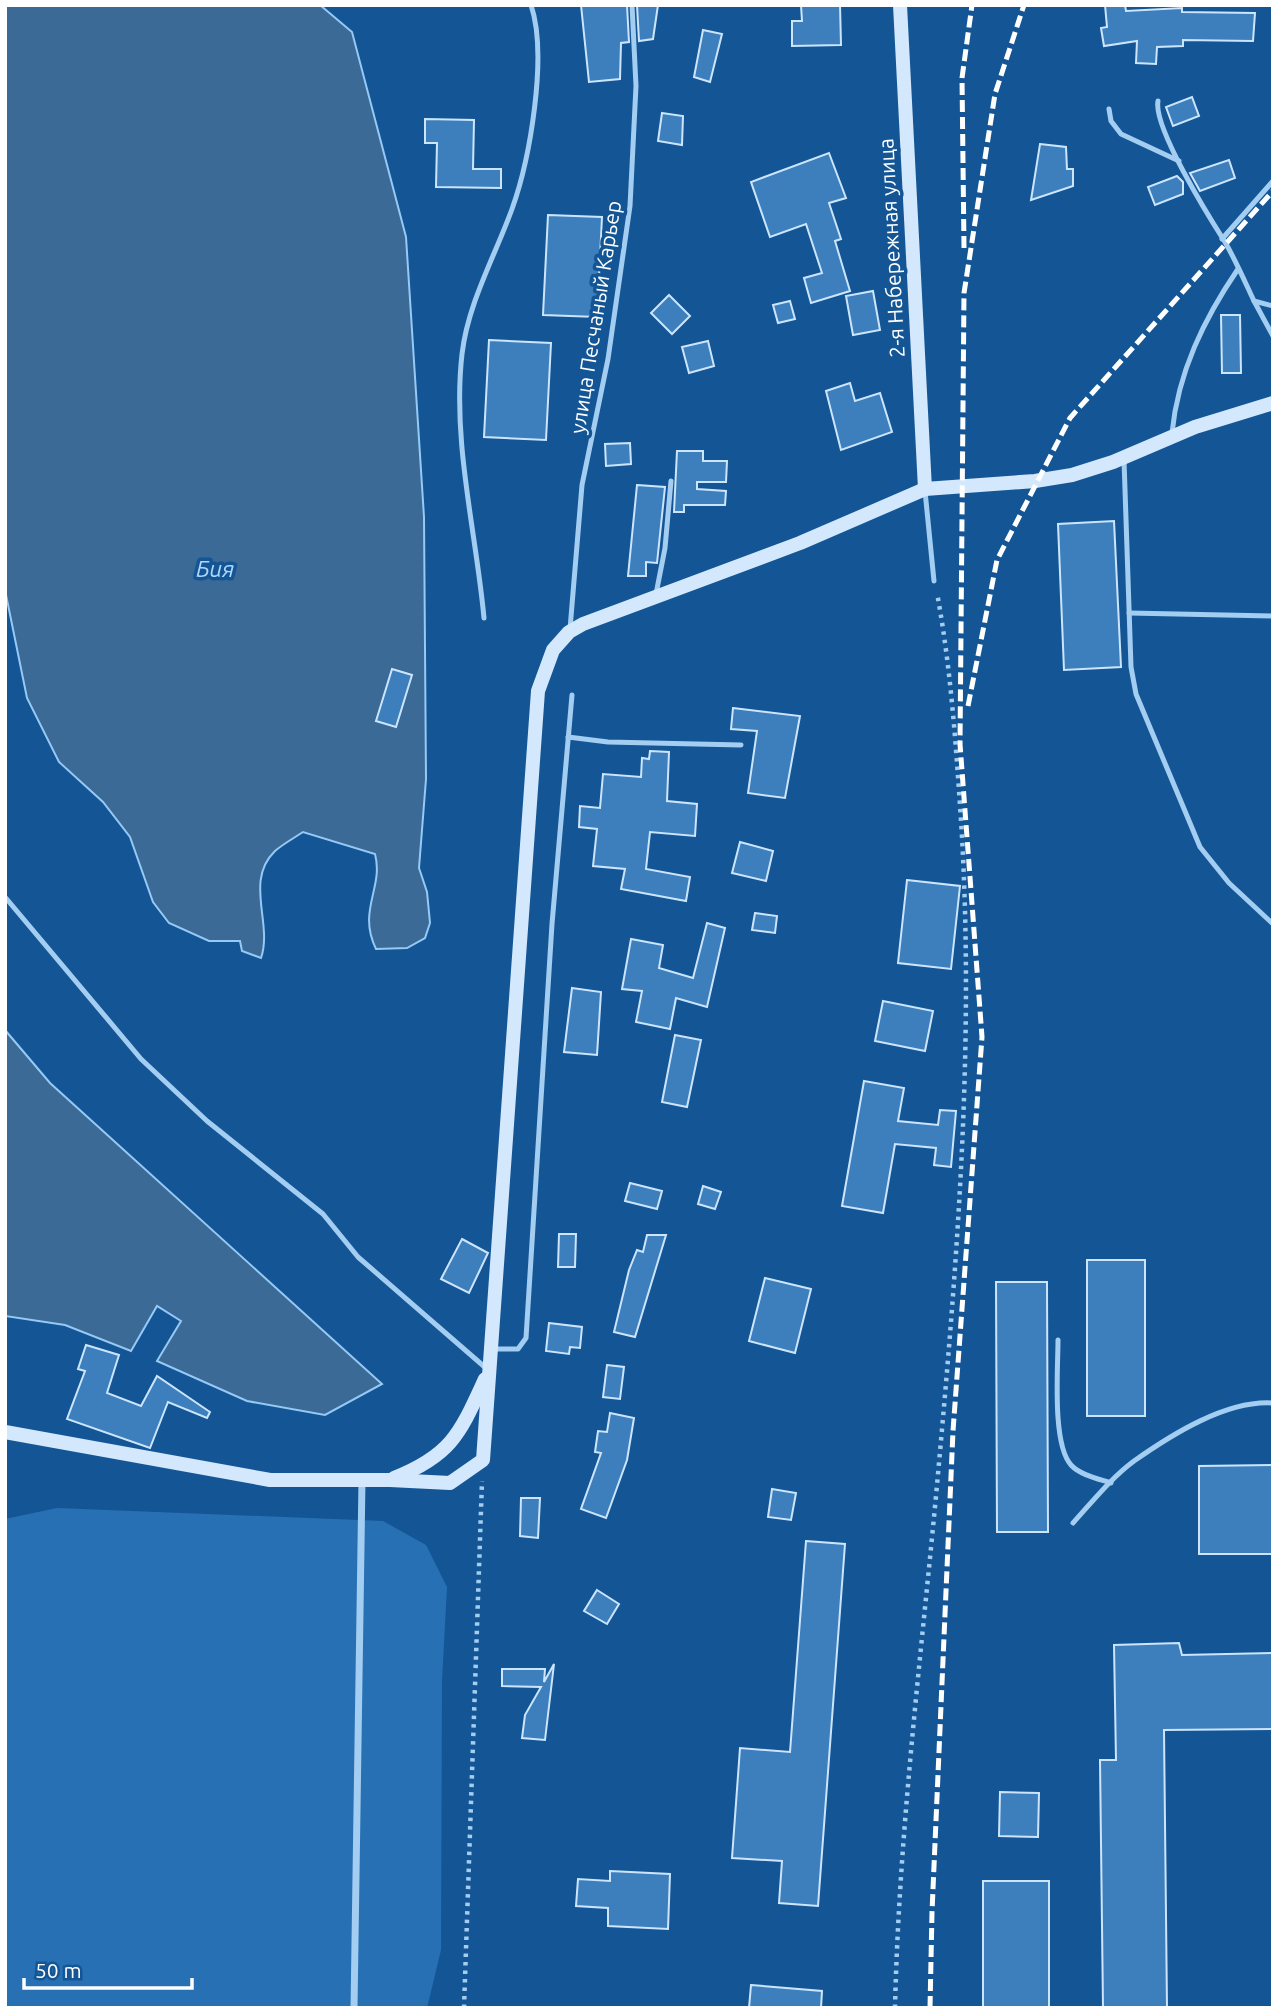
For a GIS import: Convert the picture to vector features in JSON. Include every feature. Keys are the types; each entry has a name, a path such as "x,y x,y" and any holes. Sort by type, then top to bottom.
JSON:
{"street":[{"name":"2-я Набережная улица","path":"900,5 925,489"},
{"path":"5,1432 270,1480 450,1483 483,1460 538,691 553,650 569,632 800,543 925,489 1035,481 1072,475 1124,457 1172,436 1273,403"},
{"path":"390,1480 428,1465 460,1432 489,1371"},
{"path":"354,2008 362,1480"}],"lane":[{"path":"484,618 459,421 460,384 469,319 513,206 526,151 539,52 531,5"},
{"name":"улица Песчаный Карьер","path":"569,632 582,485 608,359 630,206 636,86 632,5"},
{"path":"1158,101 1158,114 1179,161 1273,336"},
{"path":"1109,109 1111,121 1121,134 1179,161"},
{"path":"1222,239 1273,180"},
{"path":"1172,436 1176,401 1195,343 1216,301 1238,269"},
{"path":"1254,301 1273,306"},
{"path":"1124,457 1129,613 1136,694 1163,753 1192,832 1229,883 1273,925"},
{"path":"655,597 665,548 671,481"},
{"path":"925,489 934,581"},
{"path":"1129,613 1273,616"},
{"path":"491,1348 518,1349 526,1338 552,924 572,695"},
{"path":"568,737 608,741 741,745"},
{"path":"5,897 141,1059 207,1121 323,1214 358,1256 489,1371"},
{"path":"1058,1340 1059,1401 1066,1456 1078,1470 1111,1483"},
{"path":"1073,1523 1134,1462 1193,1426 1236,1408 1273,1404"}],"path":[{"path":"895,2008 908,1766 953,1312 966,1101 966,898 950,662 934,581"},
{"path":"464,2008 483,1460"}],"shaded area":[{"path":"57,1508 383,1521 426,1545 447,1587 442,1681 441,1950 427,2008 5,2008 5,1519"}],"water":[{"name":"Бия","path":"5,5 320,5 352,32 406,237 424,517 426,779 419,868 427,892 430,923 425,938 407,948 376,949 371,935 369,922 376,878 375,854 303,832 275,851 261,875 264,945 261,958 242,951 240,941 209,941 169,923 153,902 130,837 103,802 59,762 27,698 5,590"},
{"path":"5,1030 50,1083 382,1384 325,1415 247,1401 157,1361 181,1321 157,1306 131,1351 65,1325 5,1316"}],"building":[{"path":"581,5 627,5 629,42 621,43 620,79 589,82"},
{"path":"637,5 658,5 653,39 639,41"},
{"path":"801,5 840,5 841,45 792,46 792,21 802,21"},
{"path":"1105,5 1125,5 1126,11 1182,8 1182,12 1255,13 1253,41 1183,40 1183,46 1157,47 1156,64 1136,63 1137,41 1104,46 1101,28 1107,27"},
{"path":"703,30 722,34 710,82 694,77"},
{"path":"1192,97 1199,116 1173,126 1166,107"},
{"path":"662,113 683,116 682,145 658,141"},
{"path":"425,119 474,120 473,169 501,169 501,188 436,187 437,143 425,143"},
{"path":"1040,144 1066,147 1067,169 1073,169 1073,186 1031,200"},
{"path":"829,153 846,198 829,203 841,239 835,241 850,291 811,303 804,278 822,273 806,224 770,237 751,182"},
{"path":"1229,160 1235,178 1200,191 1190,173"},
{"path":"1177,176 1183,182 1183,194 1155,205 1148,187"},
{"path":"548,215 602,217 597,317 543,315"},
{"path":"873,291 880,330 853,335 846,296"},
{"path":"669,295 690,316 672,334 651,313"},
{"path":"790,301 795,319 778,323 773,305"},
{"path":"1221,315 1240,315 1241,373 1222,373"},
{"path":"489,340 551,343 546,440 484,437"},
{"path":"708,341 714,366 689,373 682,347"},
{"path":"850,383 855,401 880,393 892,432 841,450 826,391"},
{"path":"630,443 631,464 606,466 605,444"},
{"path":"677,451 703,451 703,461 727,461 726,482 697,482 697,489 726,491 725,505 684,505 684,512 674,512"},
{"path":"637,485 665,487 657,563 646,562 646,576 628,576"},
{"path":"1114,521 1121,667 1064,670 1058,524"},
{"path":"392,669 412,675 396,727 376,721"},
{"path":"733,708 800,716 785,798 748,793 757,731 731,729"},
{"path":"650,751 669,752 667,801 697,804 695,836 650,832 646,869 690,877 686,901 621,889 625,869 593,866 597,829 579,827 580,806 600,808 603,774 641,777 642,758 649,759"},
{"path":"740,842 773,851 766,881 732,873"},
{"path":"907,880 960,886 951,969 898,963"},
{"path":"755,913 777,916 775,933 752,930"},
{"path":"707,923 725,928 707,1007 676,998 670,1029 636,1022 642,991 622,989 631,939 663,945 659,968 693,978"},
{"path":"572,988 601,992 597,1055 564,1052"},
{"path":"883,1001 933,1011 925,1051 875,1041"},
{"path":"675,1035 701,1040 687,1107 662,1102"},
{"path":"864,1081 904,1088 898,1121 938,1125 940,1110 956,1111 951,1167 934,1165 936,1148 895,1144 883,1213 842,1206"},
{"path":"630,1183 662,1191 657,1209 625,1201"},
{"path":"703,1186 721,1192 715,1209 698,1204"},
{"path":"559,1234 576,1234 575,1267 558,1267"},
{"path":"647,1235 666,1235 635,1337 614,1332 629,1270 637,1250 643,1252"},
{"path":"462,1239 488,1253 469,1293 441,1279"},
{"path":"1087,1260 1145,1260 1145,1416 1087,1416"},
{"path":"765,1278 811,1289 795,1353 749,1341"},
{"path":"996,1282 1047,1282 1048,1532 997,1532"},
{"path":"549,1323 582,1327 580,1348 570,1347 569,1354 546,1351"},
{"path":"86,1345 119,1355 107,1393 141,1406 157,1376 210,1412 207,1418 168,1402 150,1448 67,1419 85,1371 78,1369"},
{"path":"607,1365 624,1367 620,1399 603,1397"},
{"path":"610,1413 634,1418 627,1460 606,1518 581,1509 601,1453 595,1452 598,1431 607,1432"},
{"path":"1273,1465 1273,1554 1199,1554 1199,1466"},
{"path":"772,1489 796,1493 791,1520 768,1517"},
{"path":"521,1498 540,1498 538,1538 520,1536"},
{"path":"806,1541 845,1544 818,1906 779,1903 782,1861 732,1858 740,1748 790,1752"},
{"path":"597,1590 619,1604 607,1624 584,1611"},
{"path":"1179,1643 1182,1655 1273,1653 1273,1729 1164,1730 1167,2008 1103,2008 1100,1760 1116,1760 1114,1645"},
{"path":"554,1664 545,1740 522,1738 525,1715 541,1687 502,1686 502,1669 545,1669 544,1682"},
{"path":"1000,1792 1039,1793 1038,1837 999,1836"},
{"path":"610,1871 670,1874 668,1929 608,1926 608,1908 576,1906 578,1879 610,1881"},
{"path":"983,1881 1049,1881 1049,2008 983,2008"},
{"path":"751,1985 822,1991 821,2008 749,2008"}],"railway":[{"path":"964,248 962,78 972,5"},
{"path":"930,2008 953,1431 982,1037 960,744 964,293 995,94 1024,5"},
{"path":"968,706 997,560 1070,418 1273,191"}]}
